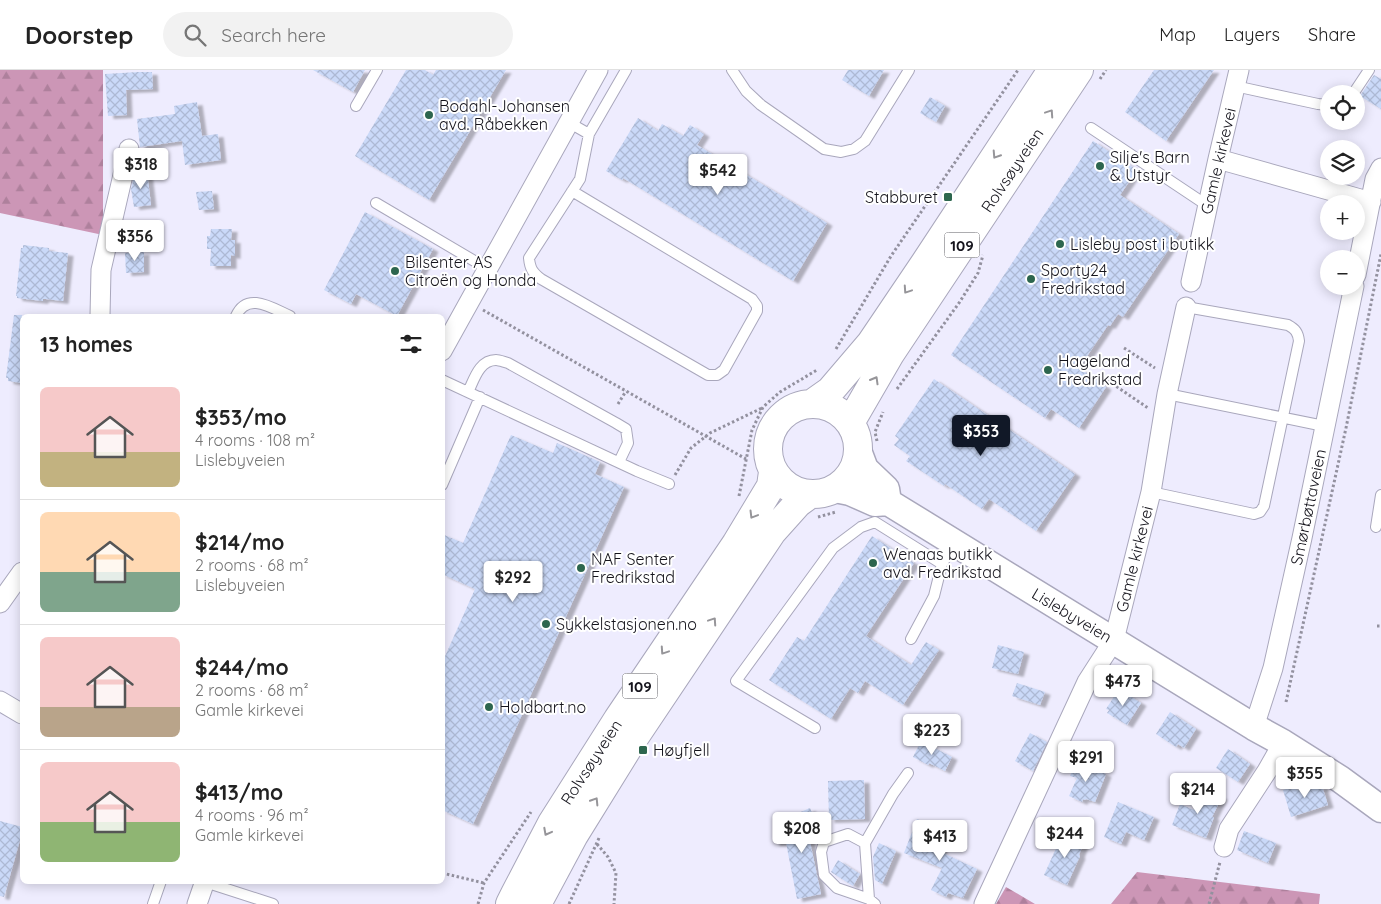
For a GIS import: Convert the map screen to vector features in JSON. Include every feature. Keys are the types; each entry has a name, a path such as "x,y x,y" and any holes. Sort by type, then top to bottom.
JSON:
{"main road":[{"name":"Rolvsøyveien","path":"813,404 830,391 871,342 930,255 1073,73"},
{"name":"Rolvsøyveien","path":"850,423 890,354 1073,73"},
{"path":"813,404 835,409 850,423 857,438 859,453 852,474 835,489"},
{"name":"109","path":"773,472 767,454 770,434 779,418 796,407 813,404"},
{"name":"Rolvsøyveien","path":"510,904 552,823 618,719 736,544 772,486 773,472"},
{"path":"773,472 791,490 809,495"},
{"name":"109","path":"809,495 822,494 835,489"},
{"name":"Rolvsøyveien","path":"537,904 574,835 634,738 772,532 798,503 809,495"}],"street":[{"path":"445,346 598,70"},
{"name":"Gamle kirkevei","path":"1191,282 1237,78"},
{"path":"100,314 101,270 129,149"},
{"path":"1218,160 1371,202"},
{"path":"1361,250 1375,179 1381,168"},
{"name":"Smørbøttaveien","path":"1254,727 1273,668 1352,295"},
{"name":"Gamle kirkevei","path":"984,904 1087,682 1114,640 1151,492 1169,386 1186,307"},
{"path":"859,453 866,469 886,489 882,512"},
{"name":"Lislebyveien","path":"835,489 850,492 876,502 882,512 948,554 1114,640 1340,779 1381,809"},
{"path":"0,603 20,575"},
{"path":"0,701 20,713"},
{"path":"1224,847 1229,829 1283,743"},
{"path":"197,904 204,884"}],"lane":[{"path":"356,106 377,70"},
{"path":"572,191 752,300 757,306 757,311 724,370 717,375 708,375 541,279 533,273 530,266 529,258 572,191 580,179 589,134 626,70"},
{"path":"732,70 746,91 761,105 824,149 840,152 854,149 865,141 909,70"},
{"path":"1359,85 1369,70"},
{"path":"1237,78 1320,104"},
{"path":"568,122 589,134"},
{"path":"1091,128 1208,206"},
{"path":"376,203 488,269"},
{"path":"237,314 244,305 252,303 264,304 286,314"},
{"path":"1151,492 1254,514 1260,512 1264,506 1299,341 1295,329 1288,325 1186,307"},
{"path":"468,392 484,363 495,360 508,363 626,430 628,443 619,462"},
{"path":"445,381 669,484"},
{"path":"1169,386 1283,418 1324,426"},
{"path":"445,478 480,397"},
{"path":"1376,527 1381,495"},
{"path":"815,728 736,681 833,548 882,512"},
{"path":"911,639 934,596 948,554"},
{"path":"865,843 848,834 824,842 821,852 824,875 837,888 872,901 865,843 893,794 908,773"},
{"path":"153,904 160,884"},
{"path":"211,884 273,904"}],"path":[{"path":"835,350 891,256 1018,70"},
{"path":"1286,702 1346,428 1381,254"},
{"path":"891,256 898,261"},
{"path":"470,302 746,459"},
{"path":"1124,348 1169,386"},
{"path":"669,484 691,448 706,436 736,419 763,407 780,392 816,372 823,365"},
{"path":"1104,378 1163,419"},
{"path":"618,404 626,391"},
{"path":"739,497 752,430 763,407"},
{"path":"478,904 484,883 533,810"},
{"path":"597,844 608,857 616,874 614,904"},
{"path":"1209,904 1224,847"},
{"path":"445,874 484,883"}],"green space":[{"path":"0,70 103,70 103,235 0,213"},
{"path":"1137,872 1320,894 1319,904 1111,904"},
{"path":"1006,887 1035,904 996,904"}],"building":[{"path":"313,70 365,70 353,92"},
{"name":"Bodahl-Johansen avd. Råbekken","path":"406,70 425,70 433,75 436,70 506,70 429,200 355,156"},
{"path":"848,70 884,70 869,96 842,80"},
{"path":"1154,70 1214,70 1166,141 1125,112"},
{"path":"152,72 153,89 126,90 127,115 108,116 105,74"},
{"path":"1374,75 1381,79 1381,109 1365,99 1365,88"},
{"path":"930,97 945,106 936,122 920,113"},
{"path":"197,102 202,136 218,134 221,160 185,165 182,141 140,147 137,119 175,114 174,106"},
{"path":"638,118 658,131 662,124 683,136 690,125 704,134 697,145 827,223 793,281 623,178 622,180 606,171"},
{"path":"1093,141 1137,170 1120,195 1179,234 1123,317 1118,314 1110,326 1108,325 1079,368 1106,387 1079,428 1051,409 1045,418 951,355"},
{"path":"147,171 151,205 134,207 131,189 135,172"},
{"path":"212,191 214,209 199,210 196,192"},
{"path":"365,212 433,249 398,314 393,314 356,294 351,304 324,290"},
{"path":"211,229 232,229 231,240 235,240 235,256 231,255 231,266 210,266 211,249 207,249 207,236 210,236"},
{"path":"23,245 49,248 49,251 68,253 63,301 17,298 21,248 23,248"},
{"path":"144,252 144,272 126,273 125,253"},
{"path":"14,315 20,315 20,383 8,381 8,378 6,378"},
{"path":"934,379 1075,474 1036,531 989,499 982,509 945,484 944,486 906,461 910,456 894,445 899,439 895,436"},
{"path":"511,435 553,453 557,443 600,462 595,474 624,487 473,824 445,811 445,656 475,589 445,575 445,535 463,543"},
{"path":"872,536 914,563 866,636 911,665 926,642 939,650 903,705 865,681 858,693 850,688 831,719 769,680 797,637 804,641"},
{"path":"998,645 1024,652 1018,674 992,668"},
{"path":"1017,683 1045,692 1040,705 1012,696"},
{"path":"1119,689 1141,703 1127,725 1107,713 1109,710 1106,709"},
{"path":"1170,712 1196,729 1184,748 1178,744 1176,747 1156,734"},
{"path":"1030,733 1047,742 1033,771 1015,761"},
{"path":"921,741 952,757 945,771 913,757"},
{"path":"1228,749 1250,764 1238,782 1216,768"},
{"path":"1076,761 1106,774 1095,802 1083,799 1082,802 1069,796 1077,778 1070,776"},
{"path":"864,780 865,819 829,820 828,781"},
{"path":"1316,784 1317,787 1322,786 1328,805 1291,817 1283,790 1296,786 1297,790"},
{"path":"1205,789 1222,797 1212,817 1214,817 1206,838 1172,825 1180,804 1194,810"},
{"path":"1118,802 1154,817 1144,840 1126,832 1121,844 1104,837"},
{"path":"810,808 820,832 809,837 821,894 797,899 786,843 774,843 774,829 803,829 796,814"},
{"path":"917,819 929,824 926,831 946,839 941,852 977,869 963,898 948,893 946,897 931,890 942,868 904,853"},
{"path":"0,821 20,826 20,840 4,897 0,896"},
{"path":"1244,831 1276,843 1268,863 1237,850"},
{"path":"1063,833 1084,842 1067,885 1044,875"},
{"path":"879,843 896,851 882,884 875,880 873,857"},
{"path":"838,860 860,874 853,886 831,872"}],"place":[{"name":"Bodahl-Johansen avd. Råbekken","path":"429,115"},
{"name":"Silje's Barn & Utstyr","path":"1100,166"},
{"name":"Stabburet","path":"948,197"},
{"name":"Lisleby post i butikk","path":"1060,244"},
{"name":"Bilsenter AS Citroën og Honda","path":"395,271"},
{"name":"Sporty24 Fredrikstad","path":"1031,279"},
{"name":"Hageland Fredrikstad","path":"1048,370"},
{"name":"Wenaas butikk avd. Fredrikstad","path":"873,563"},
{"name":"NAF Senter Fredrikstad","path":"581,568"},
{"name":"Sykkelstasjonen.no","path":"546,624"},
{"name":"Holdbart.no","path":"489,707"},
{"name":"Høyfjell","path":"643,750"}]}
